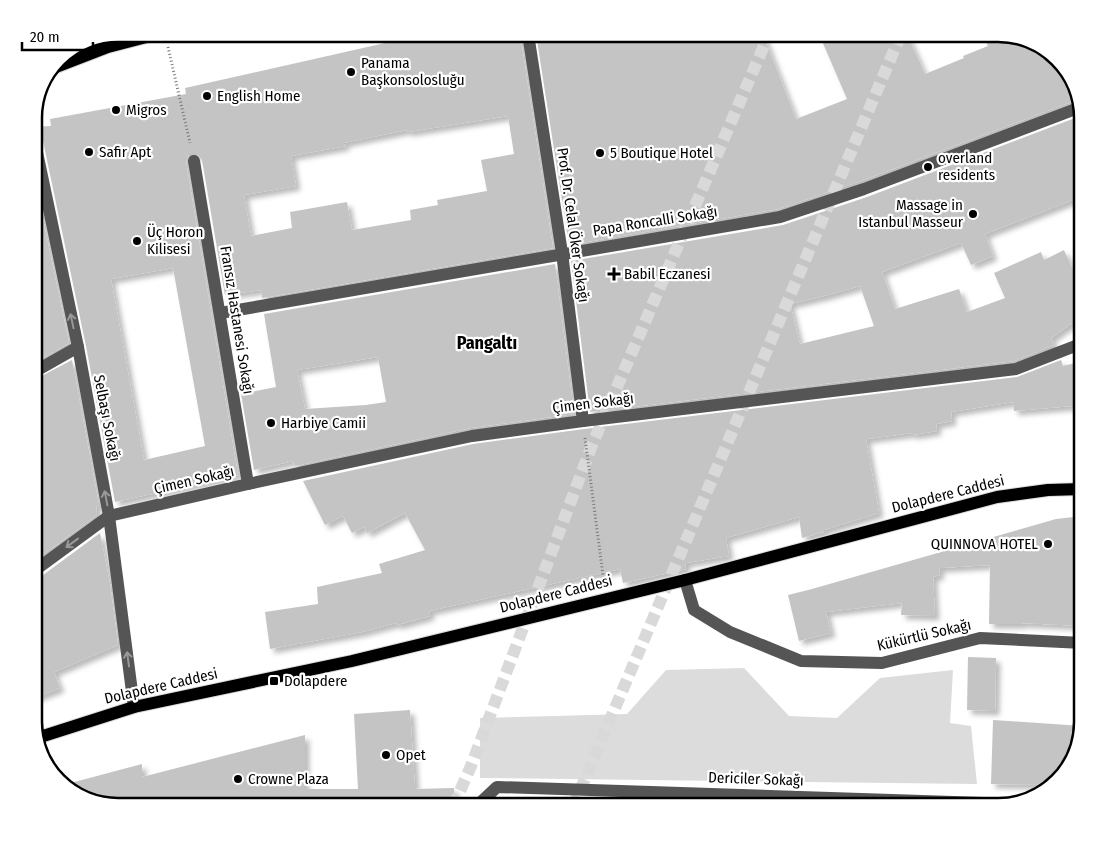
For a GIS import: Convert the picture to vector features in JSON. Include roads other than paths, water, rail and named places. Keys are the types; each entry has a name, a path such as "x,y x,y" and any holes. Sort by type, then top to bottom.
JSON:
{"main road":[{"path":"66,63 108,47 138,42"},
{"name":"Dolapdere Caddesi","path":"44,735 134,707 352,661 685,580 997,497 1048,490 1074,489"}],"street":[{"name":"Prof. Dr. Celal Öker Sokağı","path":"529,42 562,253 583,421"},
{"name":"Papa Roncalli Sokağı","path":"220,313 780,217 864,189 1073,110"},
{"name":"Fransız Hastanesi Sokağı","path":"194,161 248,484"},
{"name":"Selbaşı Sokağı","path":"43,181 78,347 109,516 134,707"},
{"name":"Çimen Sokağı","path":"109,516 472,436 1016,369 1074,346"},
{"path":"43,367 78,347"},
{"path":"43,564 109,516"},
{"name":"Kükürtlü Sokağı","path":"685,580 694,610 730,632 801,661 882,663 980,638 1074,642"},
{"name":"Dericiler Sokağı","path":"487,798 497,787 832,798"}],"tunnel":[{"path":"457,798 471,766 592,445 766,42"},
{"path":"577,798 898,42"}],"place":[{"name":"Panama Başkonsolosluğu","path":"351,72"},
{"name":"English Home","path":"207,96"},
{"name":"Migros","path":"116,110"},
{"name":"Safir Apt","path":"89,152"},
{"name":"5 Boutique Hotel","path":"600,153"},
{"name":"overland residents","path":"928,167"},
{"name":"Massage in Istanbul Masseur","path":"973,214"},
{"name":"Üç Horon Kilisesi","path":"137,241"},
{"name":"Babil Eczanesi","path":"614,274"},
{"name":"Harbiye Camii","path":"271,423"},
{"name":"QUINNOVA HOTEL","path":"1048,544"},
{"name":"Dolapdere","path":"274,681"},
{"name":"Opet","path":"386,755"},
{"name":"Crowne Plaza","path":"238,779"}],"district":[{"name":"Pangaltı","path":"487,343"}]}
